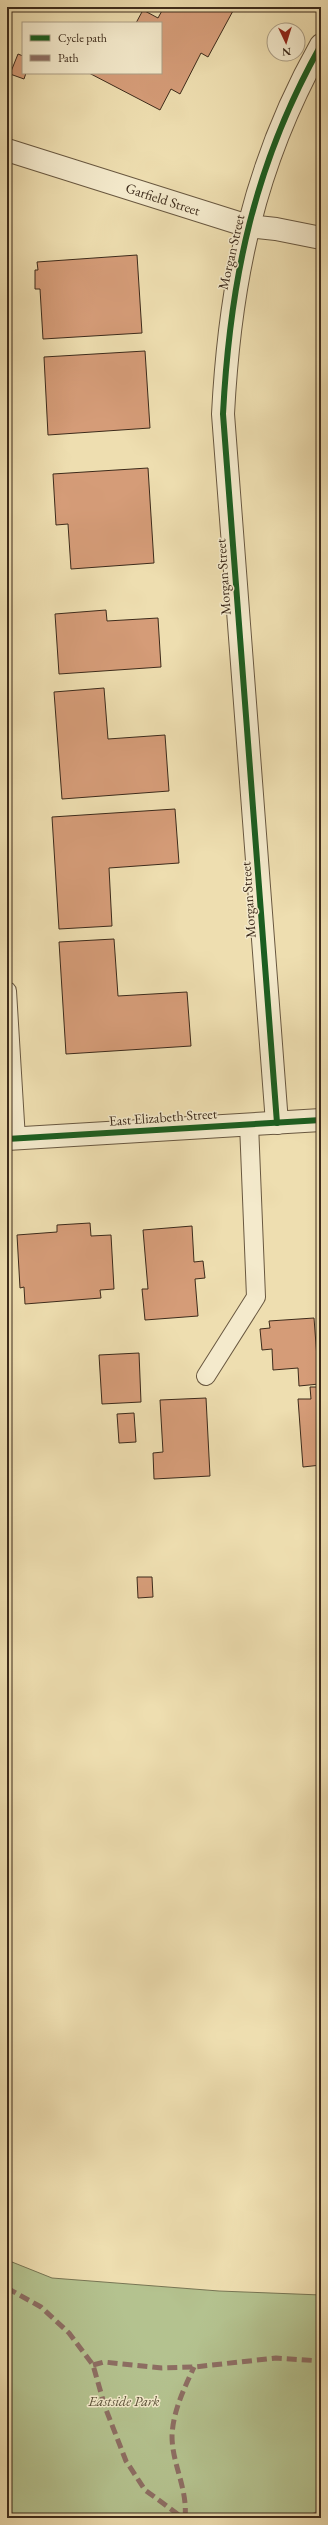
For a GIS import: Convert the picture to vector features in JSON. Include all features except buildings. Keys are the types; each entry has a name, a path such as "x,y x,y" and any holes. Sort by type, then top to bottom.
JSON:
{"street":[{"name":"Morgan Street","path":"277,1123 223,414 227,346 234,292 248,226 272,148 305,74 321,45"},
{"name":"Garfield Street","path":"7,150 248,226 276,229 321,238"},
{"name":"East Elizabeth Street","path":"12,1139 321,1120"}],"lane":[{"path":"7,991 12,1139"},
{"path":"206,1376 256,1297 249,1124"}],"green space":[{"name":"Eastside Park","path":"7,2260 52,2278 219,2291 321,2295 321,2518 7,2518"}],"marked path":[{"path":"7,2288 41,2307 69,2333 93,2365 105,2407 126,2461 145,2490 183,2518"},
{"path":"93,2365 104,2362 162,2368 194,2367 276,2358 321,2361"},
{"path":"185,2518 184,2497 174,2457 172,2436 174,2418 194,2367"},
{"path":"308,2518 321,2512"}],"cycle path":[{"path":"277,1123 223,414 226,364 239,269 262,178 278,134 298,89 321,45"},
{"path":"7,1139 321,1120"}]}
